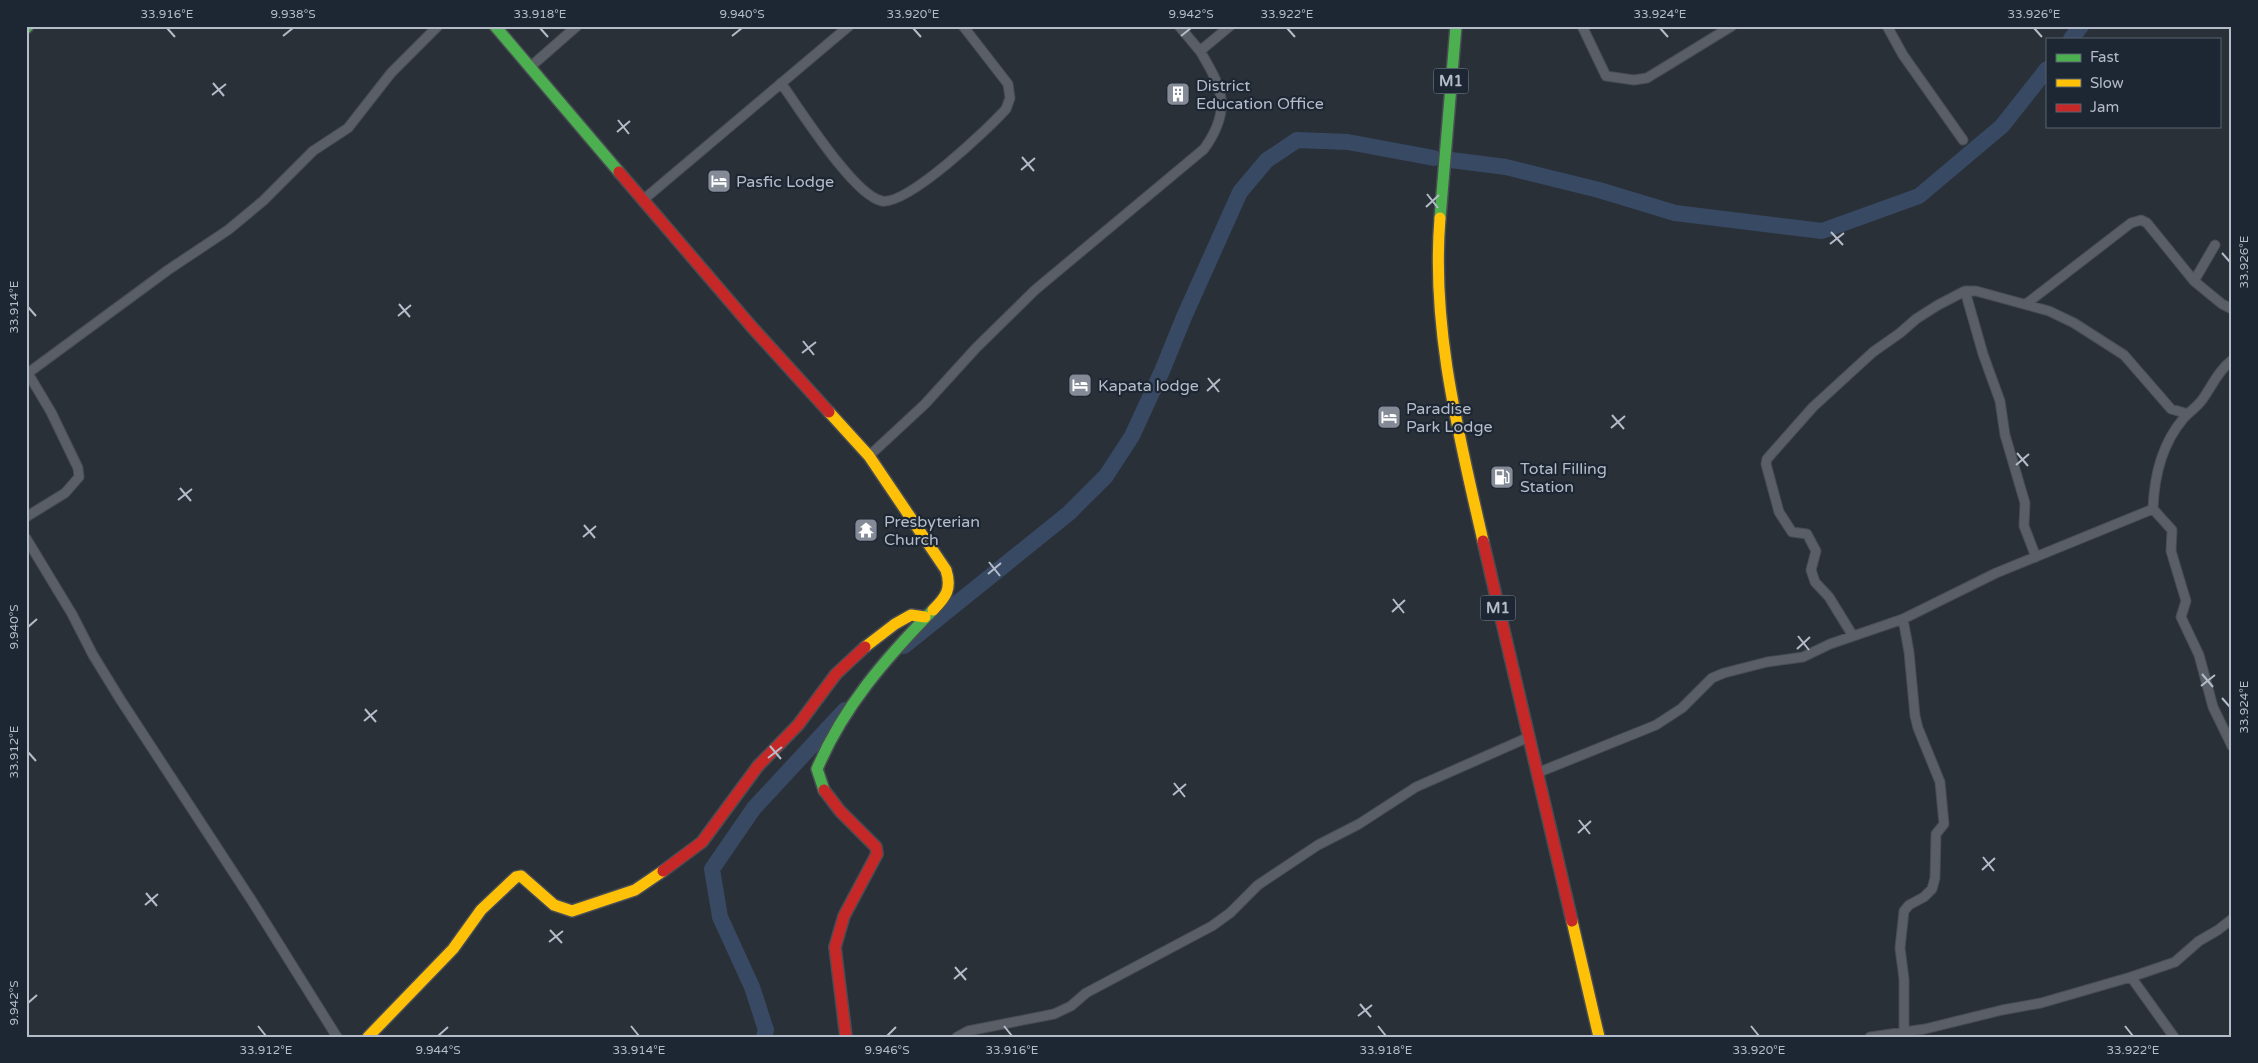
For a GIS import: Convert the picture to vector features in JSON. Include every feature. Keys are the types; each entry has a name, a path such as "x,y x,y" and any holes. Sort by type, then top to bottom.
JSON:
{"main road":[{"path":"495,26 751,326 869,456 946,570 949,590 945,598 925,617 876,673 841,721 817,769 818,776 828,795 876,847 877,854 844,916 835,947 846,1037"},
{"name":"M1","path":"1456,26 1437,252 1439,310 1448,384 1528,737 1599,1037"},
{"path":"368,1037 453,950 481,910 516,877 520,876 530,882 554,905 572,911 635,890 691,852 758,766 808,714 836,674 872,640 895,624 911,615 925,617"}],"street":[{"path":"26,517 65,493 79,477 78,468 51,412 27,371 228,230 263,202 313,151 348,128 390,73 438,26"},
{"path":"529,68 577,26"},
{"path":"643,200 849,26"},
{"path":"781,83 830,150 864,192 881,201 895,200 945,166 1006,109 1010,98 1008,84 963,26"},
{"path":"869,456 925,404 976,348 1035,290 1204,149 1216,132 1222,116 1222,102 1209,66 1200,51 1179,26"},
{"path":"1200,51 1230,26"},
{"path":"1582,26 1606,76 1634,80 1647,78 1732,26"},
{"path":"1887,26 1903,56 1963,140"},
{"path":"2026,304 2131,223 2141,220 2147,223 2194,281 2222,304 2232,308"},
{"path":"2194,281 2215,246"},
{"path":"1965,291 1983,354 2000,401 2005,435 2024,503 2024,526 2036,557"},
{"path":"1853,636 1830,597 1816,582 1811,570 1816,551 1812,542 1807,534 1792,532 1779,512 1766,464 1767,459 1813,407 1850,371 1916,319 1965,291 1976,291 2049,311 2074,323 2124,355 2170,409 2188,414"},
{"path":"2232,360 2220,371 2202,401 2177,428 2162,456 2153,491 2153,509 2172,530 2170,551 2186,600 2180,617 2199,655 2213,707 2232,746"},
{"path":"1538,773 1656,725 1682,708 1712,678 1724,672 1767,662 1803,657 1853,636 1903,619 1996,573 2153,509"},
{"path":"26,538 120,699 252,901 337,1037"},
{"path":"1903,619 1909,652 1915,716 1940,782 1944,824 1936,834 1935,878 1932,889 1924,897 1909,905 1904,911 1900,948 1904,1031"},
{"path":"956,1037 1054,1014 1071,1006 1086,993 1212,926 1230,913 1258,885 1325,841 1359,824 1422,785 1528,737"},
{"path":"1870,1037 1925,1029 2002,1010 2041,1004 2131,977 2175,962 2198,941 2218,930 2232,919"},
{"path":"2131,977 2174,1037"}],"waterway":[{"path":"2072,38 2081,26"},
{"path":"1451,160 1506,167 1599,190 1675,213 1822,231 1919,196 2002,126 2046,70"},
{"path":"904,646 1069,513 1106,476 1132,436 1240,192 1267,160 1297,140 1348,142 1434,158"},
{"path":"764,1037 766,1030 752,987 720,917 712,869 754,808 845,710"}],"traffic: fast":[{"path":"495,26 619,172"},
{"path":"1440,218 1456,26"},
{"path":"824,790 817,769 839,725 882,665 933,610"}],"traffic: slow":[{"path":"1440,218 1438,259 1443,341 1456,421 1483,541"},
{"path":"829,412 869,456 946,570 948,577 947,592 933,610"},
{"path":"865,647 895,624 911,615 925,617"},
{"path":"368,1037 453,949 481,910 516,877 521,876 554,905 572,911 635,890 663,871"},
{"path":"1572,921 1599,1037"}],"traffic: jam":[{"path":"619,172 751,326 829,412"},
{"path":"1483,541 1572,921"},
{"path":"663,871 702,842 758,766 798,725 836,674 865,647"},
{"path":"824,790 840,811 876,847 877,854 844,916 835,947 846,1037"}],"place":[{"name":"District Education Office","path":"1178,94"},
{"name":"Pasfic Lodge","path":"719,181"},
{"name":"Kapata lodge","path":"1080,385"},
{"name":"Paradise Park Lodge","path":"1389,417"},
{"name":"Total Filling Station","path":"1502,477"},
{"name":"Presbyterian Church","path":"866,530"}]}
